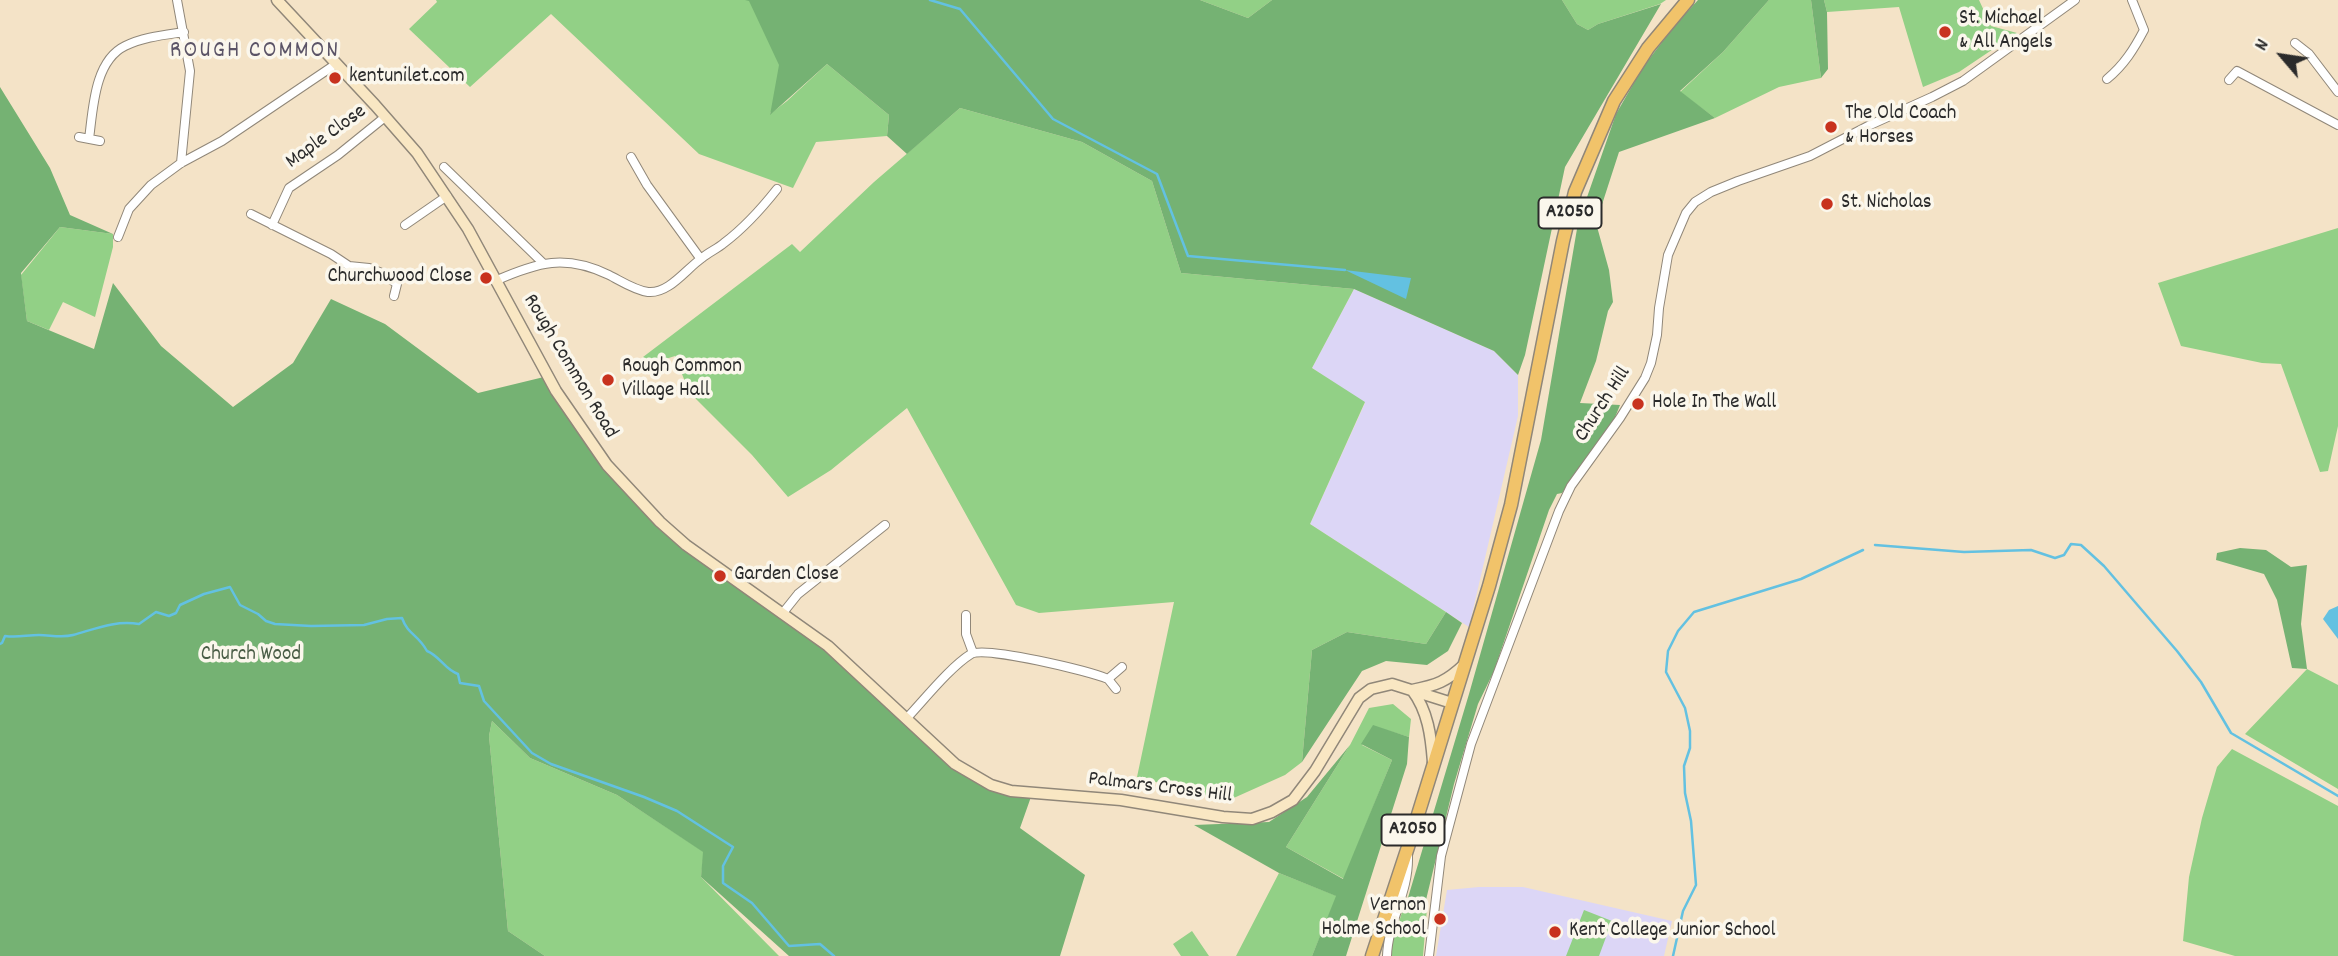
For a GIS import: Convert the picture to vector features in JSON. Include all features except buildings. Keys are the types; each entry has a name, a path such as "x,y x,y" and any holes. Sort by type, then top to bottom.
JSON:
{"main road":[{"name":"A2050","path":"1372,956 1465,664 1511,505 1560,254 1575,192 1614,101 1648,48 1688,0"}],"street":[{"path":"177,0 190,71 181,163"},
{"name":"Rough Common Road","path":"277,0 417,153 468,229 556,391 607,465 660,522 686,545 828,646 906,719"},
{"name":"Church Hill","path":"1429,956 1441,856 1471,744 1559,511 1571,486 1620,418 1648,370 1657,335 1668,255 1686,213 1695,202 1711,192 1810,156 1953,86 2075,0"},
{"path":"2107,79 2121,67 2144,30 2132,0"},
{"path":"89,139 100,78 109,60 122,47 138,40 184,32"},
{"path":"2295,43 2309,54 2338,92"},
{"path":"118,237 129,209 151,185 336,64"},
{"path":"2229,80 2237,71 2338,125"},
{"name":"Maple Close","path":"272,225 289,188 338,155 385,117"},
{"path":"79,137 100,141"},
{"path":"631,157 647,185 700,258"},
{"name":"Rough Common Road","path":"444,167 544,264"},
{"path":"405,225 464,188"},
{"path":"495,281 519,270 544,264 573,262 586,265 646,292 654,292 665,288 700,258 725,243 765,204 777,188"},
{"path":"251,214 349,265 384,274 397,284 394,296"},
{"path":"782,614 788,603 798,594 885,524"},
{"path":"966,615 965,634 974,653"},
{"path":"906,719 958,665 974,653 993,652 1108,678 1116,689"},
{"path":"1433,764 1431,734 1420,701 1412,690 1439,685 1465,664"},
{"path":"1108,678 1122,667"},
{"name":"Palmars Cross Hill","path":"906,719 955,764 976,778 1011,791 1121,800 1223,817 1252,819 1272,813 1293,800 1315,771 1353,707 1364,694 1379,686 1392,684 1452,703"},
{"path":"1387,956 1388,943 1408,875 1408,847"}],"shaded area":[{"path":"1354,289 1494,351 1518,375 1518,416 1469,627 1310,524 1365,403 1312,368"},
{"name":"Kent College Junior School","path":"1523,887 1672,921 1664,956 1436,956 1447,890"}],"green space":[{"path":"436,0 816,0 770,114 827,64 889,115 887,136 816,142 793,188 699,154 551,14 470,87 409,29"},
{"path":"745,0 1200,0 1248,18 1272,0 1562,0 1577,24 1588,30 1598,24 1661,4 1565,167 1525,355 1518,375 1494,351 1354,289 1181,273 1152,181 1082,142 960,108 907,154 887,136 889,115 827,64 770,115 779,65 749,1"},
{"path":"1200,0 1272,0 1248,18"},
{"path":"1562,0 1666,0 1588,30 1577,24"},
{"path":"1698,0 1769,0 1723,52 1680,91 1715,118 1619,152 1596,223 1609,270 1613,302 1608,311 1596,361 1580,403 1620,405 1612,425 1562,493 1557,494 1549,510 1494,671 1478,704 1454,784 1425,904 1407,901 1541,440 1578,223 1616,114 1643,67"},
{"path":"1769,0 1811,0 1821,78 1779,87 1715,118 1680,92 1723,52"},
{"path":"1811,0 1824,0 1827,12 1828,69 1821,78"},
{"path":"1824,0 1979,0 1991,26 2017,33 1959,72 1923,87 1899,7 1827,12"},
{"name":"Church Wood","path":"0,87 50,168 70,215 113,234 60,227 21,273 27,321 94,349 113,283 161,346 233,407 293,363 331,299 385,324 478,393 548,376 573,416 660,522 828,646 976,778 1032,794 1020,828 1085,875 1060,956 789,956 701,877 703,852 617,795 530,758 492,721 489,736 508,931 545,956 0,956"},
{"path":"960,108 1082,142 1152,181 1181,273 1354,289 1312,368 1365,402 1310,524 1446,612 1426,644 1347,632 1312,650 1302,762 1285,775 1227,801 1137,777 1174,602 1039,613 1016,605 907,408 831,470 788,497 752,455 689,392 675,356 650,364 643,357 792,244 800,252 874,182"},
{"path":"60,227 113,234 113,247 95,317 63,302 49,330 27,321 21,275"},
{"path":"2338,228 2338,426 2328,471 2320,472 2281,364 2262,363 2181,346 2158,283"},
{"path":"2240,548 2266,550 2291,567 2307,565 2301,624 2307,669 2292,668 2277,600 2264,574 2216,560 2217,553"},
{"path":"1446,612 1462,623 1448,651 1427,665 1386,661 1362,671 1302,762 1312,650 1347,632 1426,644"},
{"path":"2307,669 2338,685 2338,789 2245,734"},
{"path":"1393,704 1411,719 1409,737 1373,726 1362,745 1392,760 1344,879 1286,847 1350,745 1369,708"},
{"path":"492,721 530,758 617,795 704,852 701,877 779,956 545,956 508,931 489,736"},
{"path":"1373,725 1409,737 1407,764 1346,956 1312,956 1336,896 1279,873 1194,825 1269,822 1307,797 1350,745 1286,847 1343,879 1392,760 1361,744"},
{"path":"2232,749 2338,806 2338,956 2235,956 2183,941 2189,877 2202,818 2217,767"},
{"path":"1279,873 1337,896 1312,956 1236,956"},
{"path":"1405,903 1427,908 1423,956 1391,956 1391,947"},
{"path":"1584,910 1612,921 1599,956 1566,956"},
{"path":"1192,931 1209,956 1181,956 1173,944"}],"water":[{"path":"1345,270 1411,278 1406,299"},
{"path":"2338,606 2338,639 2323,619 2329,610"}],"waterway":[{"path":"930,0 960,9 1053,119 1157,174 1188,256 1345,270"},
{"path":"1875,545 1964,552 2031,550 2055,558 2064,555 2071,544 2081,545 2104,566 2177,651 2201,682 2231,733 2338,796"},
{"path":"1673,956 1683,911 1696,885 1691,821 1685,793 1684,766 1690,748 1690,731 1685,708 1666,672 1668,651 1678,631 1694,612 1801,579 1863,550"},
{"path":"0,644 5,636 65,636 113,624 139,624 156,612 169,616 176,613 180,605 204,594 230,587 240,605 275,624 364,625 402,618 427,651 458,674 460,683 479,686 484,701 532,753 551,764 677,811 733,847 723,866 723,883 752,903 789,946 820,944 834,956"}],"place":[{"name":"St. Michael & All Angels","path":"1945,32"},
{"name":"kentunilet.com","path":"335,78"},
{"name":"The Old Coach & Horses","path":"1831,127"},
{"name":"St. Nicholas","path":"1827,204"},
{"name":"Churchwood Close","path":"486,278"},
{"name":"Rough Common Village Hall","path":"608,380"},
{"name":"Hole In The Wall","path":"1638,404"},
{"name":"Garden Close","path":"720,576"},
{"name":"Vernon Holme School","path":"1440,919"},
{"name":"Kent College Junior School","path":"1555,932"}],"district":[{"name":"ROUGH COMMON","path":"255,53"}]}
